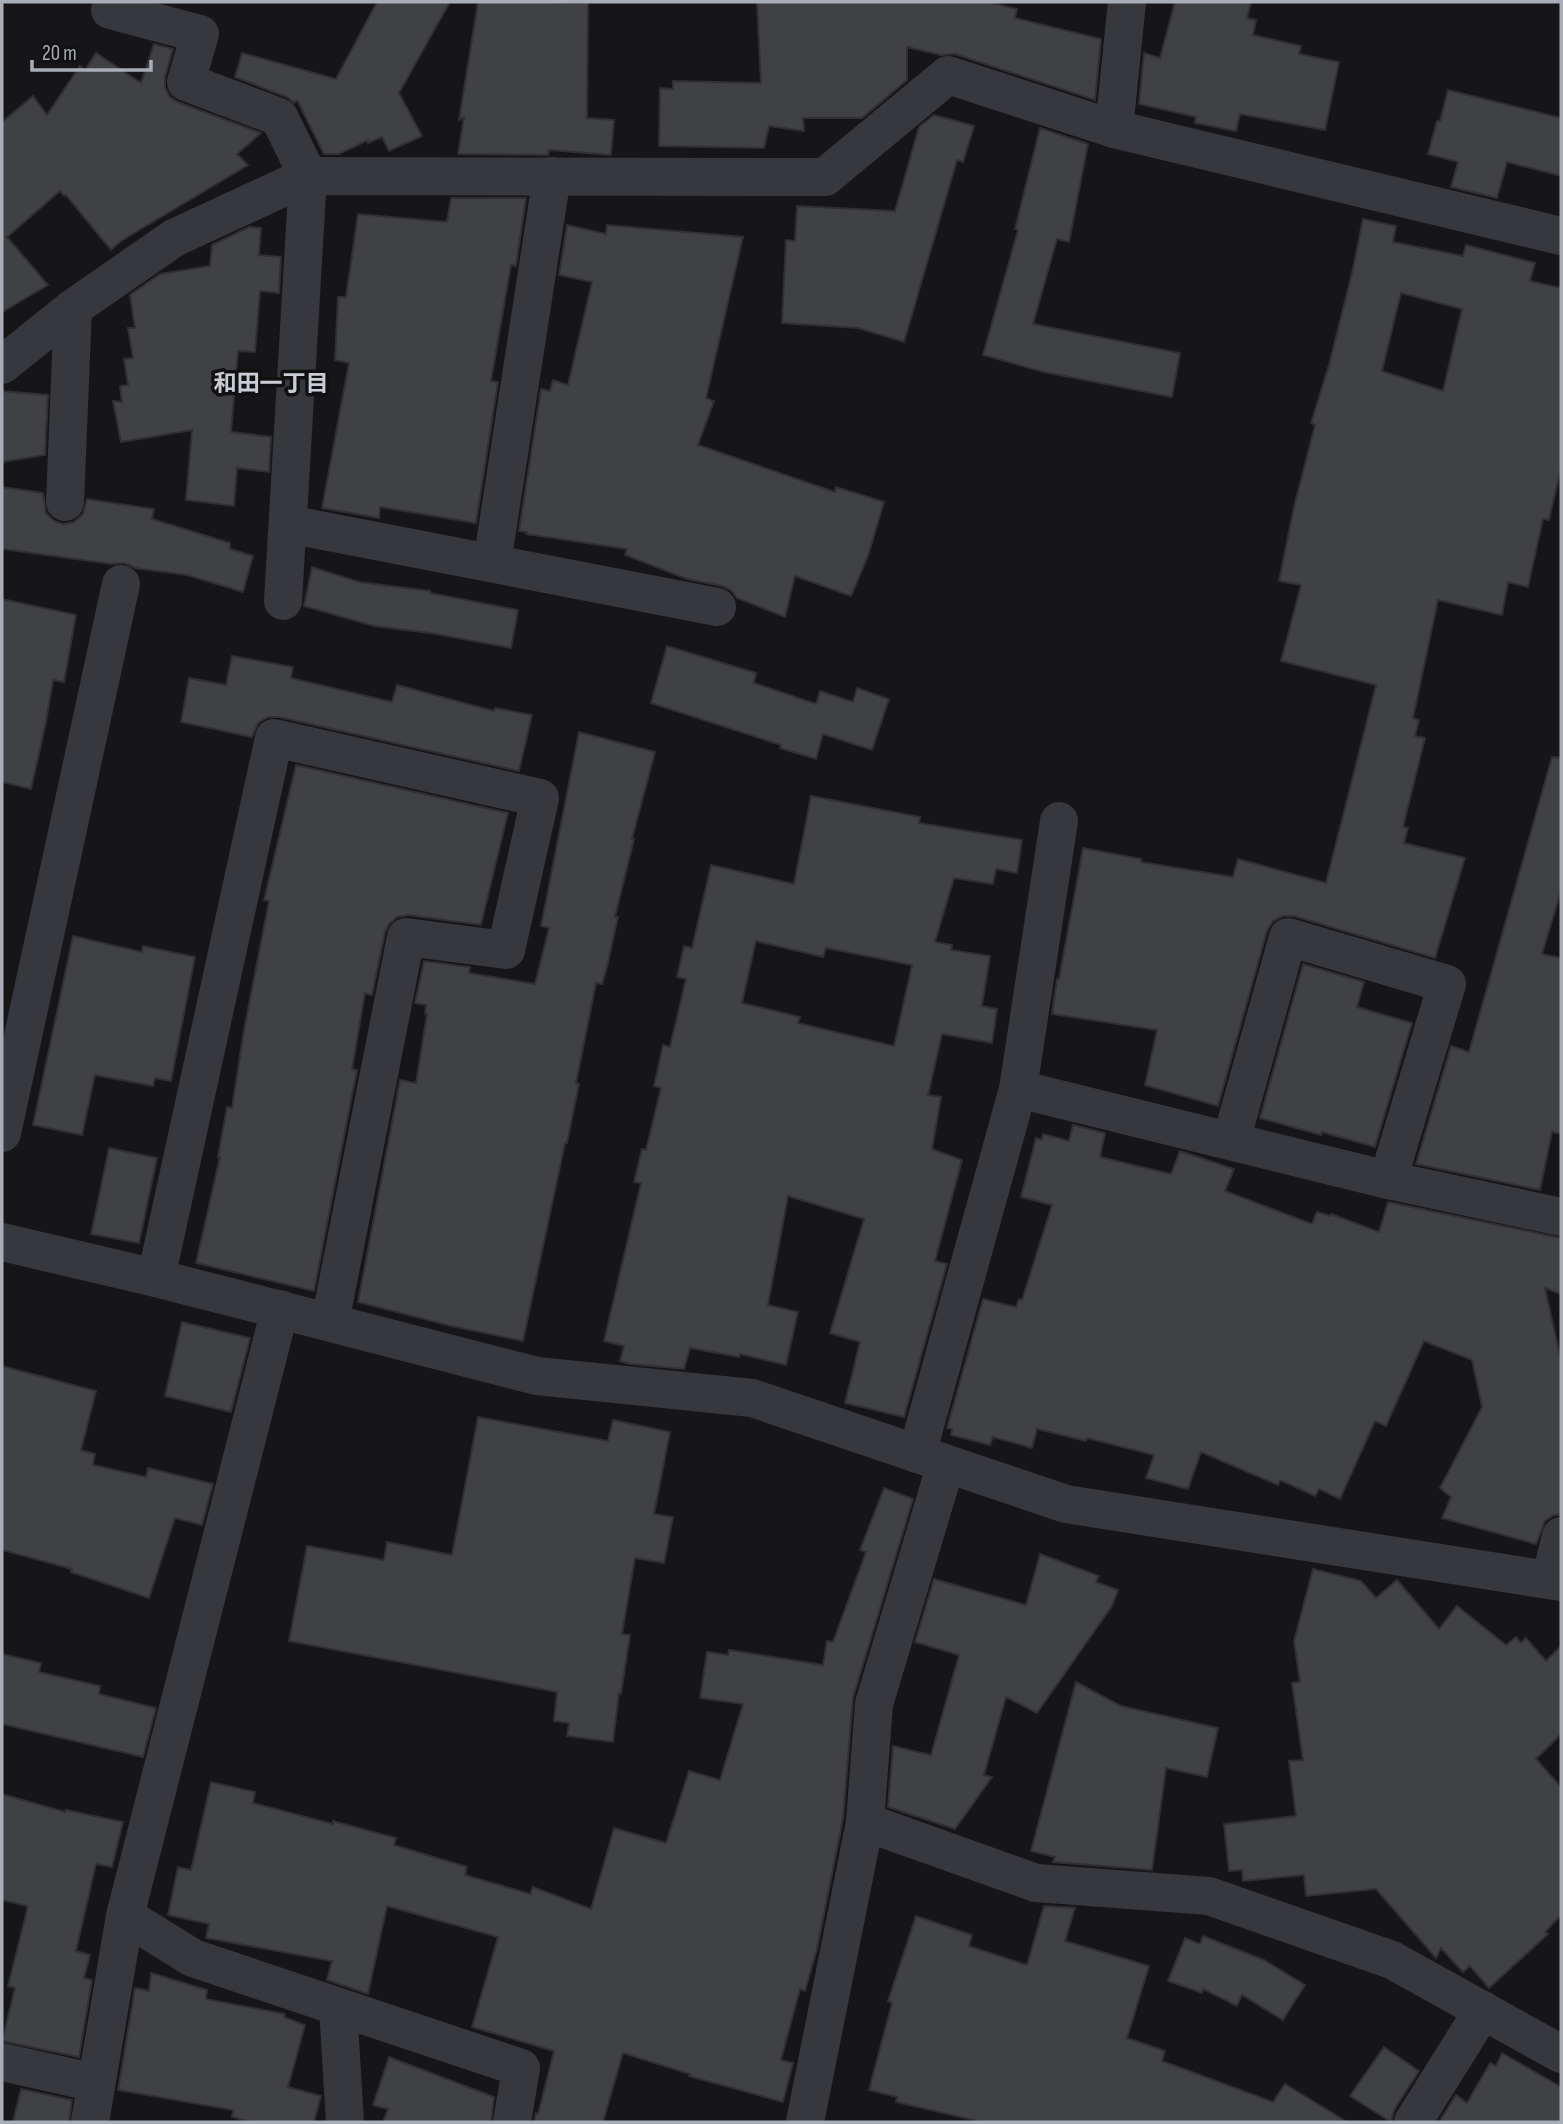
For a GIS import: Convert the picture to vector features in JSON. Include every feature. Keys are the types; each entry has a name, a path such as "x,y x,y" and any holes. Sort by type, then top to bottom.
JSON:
{"street":[{"path":"1114,129 1127,2"},
{"path":"110,10 200,34 186,82 279,117 308,176 283,601"},
{"path":"2,365 73,308 174,238 308,176 825,177 948,75 1114,129 1561,236"},
{"path":"492,563 552,176"},
{"path":"65,502 73,308"},
{"path":"288,524 717,607"},
{"path":"2,1133 121,584"},
{"path":"156,1278 274,738 540,798 506,950 406,937 330,1322"},
{"path":"805,2122 865,1822 874,1704 1018,1089 1059,821"},
{"path":"1231,1142 1288,937 1447,984 1388,1180"},
{"path":"1018,1089 1388,1180 1561,1217"},
{"path":"2,1242 280,1309 537,1376 752,1398 1066,1504 1556,1581 1561,1536"},
{"path":"90,2122 125,1916 280,1309"},
{"path":"865,1822 1036,1883 1209,1896 1392,1960 1561,2054"},
{"path":"125,1916 192,1958 520,2068 512,2122"},
{"path":"338,2007 345,2122"},
{"path":"1413,2122 1483,2010"},
{"path":"2,2062 96,2083"}],"building":[{"path":"377,2 450,2 399,93 422,136 389,151 382,137 368,143 368,140 339,154 324,154 297,100 294,103 287,97 235,77 242,53 336,79"},
{"path":"478,2 588,3 587,118 614,120 611,155 549,150 548,155 458,154 464,117 459,120"},
{"path":"757,2 987,2 1017,9 1015,18 1101,39 1095,100 955,54 941,55 907,47 907,80 862,118 803,118 804,131 769,126 764,148 659,146 660,88 673,89 673,81 761,83"},
{"path":"1175,2 1251,2 1247,18 1256,20 1253,35 1301,46 1299,54 1339,62 1325,130 1240,114 1236,131 1195,123 1196,117 1139,104 1144,53 1160,58"},
{"path":"154,44 173,49 165,77 165,87 170,97 261,133 237,154 248,165 121,241 111,250 60,191 7,237 48,285 2,312 2,122 33,96 47,115 80,66 85,70 96,53 141,83"},
{"path":"1448,90 1561,118 1561,176 1507,162 1497,198 1451,187 1458,162 1428,154"},
{"path":"934,115 974,126 963,162 957,160 904,342 858,328 782,323 786,240 795,241 797,206 895,211 919,127"},
{"path":"1040,128 1088,144 1069,242 1057,239 1033,324 1180,353 1172,397 1044,372 983,355 1018,230 1015,229"},
{"path":"451,198 526,198 516,266 511,265 491,381 498,382 476,523 380,507 379,518 322,508 349,363 335,360 338,297 346,297 358,214 447,222"},
{"path":"1363,219 1396,226 1393,242 1463,256 1466,245 1535,263 1530,281 1561,288 1561,468 1549,520 1543,519 1528,587 1508,582 1502,615 1438,600 1413,718 1419,720 1415,736 1425,738 1403,827 1408,828 1404,843 1465,858 1435,958 1294,916 1283,916 1273,921 1267,931 1218,1106 1145,1085 1157,1030 1052,1014 1057,979 1083,848 1141,859 1141,862 1233,877 1238,859 1326,883 1376,685 1281,661 1301,585 1279,581 1315,425 1311,423 1352,273","holes":["1401,293 1462,309 1443,391 1382,371"]},
{"path":"567,225 606,234 607,225 743,237 706,398 714,401 698,445 835,492 836,487 884,502 868,556 851,596 795,576 785,617 737,598 731,590 722,586 687,579 625,555 627,549 519,531 541,389 550,391 553,380 568,385 592,282 559,275"},
{"path":"249,227 261,228 259,255 281,257 279,293 260,291 255,352 238,351 231,432 271,437 269,472 237,468 234,506 186,500 192,430 121,442 113,401 122,402 120,386 128,385 124,359 133,358 128,328 135,328 130,295 160,274 210,266 212,245"},
{"path":"2,391 48,395 45,455 2,462"},
{"path":"2,487 43,493 46,513 54,521 63,524 74,522 83,514 87,499 154,509 152,519 230,543 230,549 253,556 243,592 187,575 135,568 125,563 112,564 2,549"},
{"path":"312,567 359,582 430,591 518,610 511,648 374,626 304,606"},
{"path":"2,599 76,615 64,682 53,680 31,789 2,782"},
{"path":"667,646 756,673 754,683 816,704 820,691 853,702 857,688 889,699 872,750 823,734 816,759 651,703"},
{"path":"232,656 293,667 291,678 392,702 397,685 494,711 495,708 532,715 519,771 279,717 268,717 258,723 252,737 181,722 189,678 226,685"},
{"path":"579,732 655,752 632,839 607,967 602,984 596,983 567,1143 523,1341 358,1302 400,1080 416,1083 427,1014 426,1005 415,1003 424,961 470,967 469,973 535,984 549,928 541,926"},
{"path":"1552,757 1561,758 1561,891 1542,954 1561,958 1561,1134 1552,1132 1540,1190 1416,1164 1451,1046 1469,1052"},
{"path":"296,765 508,813 481,925 408,915 397,917 385,932 372,995 365,993 352,1069 357,1070 314,1291 196,1263 220,1157 227,1107 232,1108 269,901 264,900"},
{"path":"811,796 920,817 919,823 1022,840 1017,873 996,869 993,884 954,878 935,942 952,945 951,950 990,956 982,1006 997,1009 992,1043 942,1034 928,1095 941,1097 932,1149 962,1160 935,1261 947,1264 904,1417 845,1403 860,1342 830,1333 864,1219 788,1196 768,1305 798,1312 786,1365 740,1354 739,1357 690,1348 684,1369 630,1364 620,1361 624,1346 604,1341 641,1183 634,1182 642,1149 646,1150 661,1088 654,1086 663,1045 670,1047 686,979 677,977 684,946 692,948 711,865 794,884","holes":["756,941 823,957 826,948 912,965 894,1046 798,1023 800,1017 742,1003"]},
{"path":"73,936 142,952 143,946 195,957 171,1081 155,1078 153,1086 95,1075 82,1135 33,1125"},
{"path":"1303,964 1364,982 1357,1007 1412,1023 1375,1147 1260,1118"},
{"path":"1073,1125 1105,1133 1100,1157 1171,1174 1180,1151 1234,1169 1225,1191 1312,1224 1317,1212 1330,1216 1331,1214 1379,1232 1388,1202 1561,1238 1561,1294 1545,1288 1561,1360 1561,1515 1554,1515 1545,1521 1536,1544 1442,1518 1451,1497 1440,1488 1482,1407 1472,1360 1424,1341 1386,1426 1375,1421 1340,1499 1319,1489 1315,1496 1280,1480 1278,1485 1201,1452 1188,1489 1146,1478 1154,1455 1087,1438 1086,1441 1037,1429 1032,1448 993,1437 990,1445 951,1435 952,1429 947,1428 983,1299 1016,1307 1019,1299 1022,1300 1052,1205 1021,1197 1036,1138 1042,1140 1043,1134 1069,1141"},
{"path":"109,1148 157,1158 139,1243 91,1234"},
{"path":"182,1322 250,1338 231,1412 165,1396"},
{"path":"2,1366 96,1391 81,1450 95,1454 93,1465 146,1477 148,1468 213,1484 202,1525 175,1518 149,1598 71,1572 72,1569 2,1550"},
{"path":"478,1417 608,1441 613,1420 670,1432 654,1514 673,1517 664,1563 635,1558 622,1634 630,1635 613,1742 567,1736 569,1723 554,1721 557,1692 289,1641 307,1546 384,1560 387,1542 452,1555"},
{"path":"884,1488 913,1499 853,1698 843,1819 817,1949 805,1991 800,1989 781,2060 793,2063 783,2102 689,2076 690,2074 623,2053 603,2122 534,2122 554,2051 472,2027 498,1937 387,1906 368,1994 327,1980 332,1961 206,1938 209,1924 168,1915 178,1867 191,1870 211,1782 255,1792 253,1803 396,1838 394,1845 467,1867 465,1875 530,1894 533,1887 591,1909 614,1828 666,1843 689,1771 720,1780 743,1704 700,1698 707,1652 728,1655 729,1650 823,1665 827,1641 833,1642 866,1552 860,1550"},
{"path":"1040,1554 1099,1576 1096,1582 1118,1590 1112,1606 1037,1713 1006,1697 984,1775 992,1777 955,1829 888,1807 893,1746 931,1755 959,1655 915,1642 934,1579 1026,1605"},
{"path":"1313,1569 1361,1581 1376,1598 1397,1580 1439,1629 1457,1606 1506,1645 1516,1637 1521,1643 1526,1638 1546,1661 1561,1646 1561,1734 1536,1759 1561,1787 1561,1915 1545,1932 1548,1934 1489,1988 1470,1966 1463,1972 1441,1948 1436,1958 1376,1889 1306,1896 1304,1875 1243,1881 1242,1870 1229,1871 1224,1824 1296,1816 1289,1761 1303,1760 1292,1683 1300,1682 1294,1641"},
{"path":"2,1654 41,1663 39,1672 100,1686 99,1694 156,1708 143,1757 2,1724"},
{"path":"1076,1682 1121,1706 1218,1728 1207,1777 1166,1768 1152,1870 1053,1862 1055,1857 1031,1851"},
{"path":"2,1794 65,1812 66,1810 123,1822 112,1867 96,1864 76,1951 90,1955 84,1978 92,1980 79,2057 2,2041 15,1988 8,1986 27,1906 2,1900"},
{"path":"1044,1906 1075,1908 1065,1941 1149,1966 1127,2038 1165,2051 1162,2061 1273,2102 1285,2084 1347,2122 982,2122 896,2102 897,2097 869,2090 892,2003 888,2001 916,1916 972,1935 969,1946 1027,1965"},
{"path":"1203,1936 1264,1960 1305,1985 1283,2020 1242,1995 1237,2006 1203,1989 1202,1993 1168,1981 1185,1938 1200,1944"},
{"path":"151,1973 207,1990 206,1999 285,2014 284,2017 305,2025 288,2087 321,2096 314,2122 252,2122 232,2117 233,2110 118,2090 135,1988 149,1991"},
{"path":"1384,2047 1419,2071 1394,2110 1391,2122 1350,2096"},
{"path":"1502,2053 1561,2087 1561,2122 1439,2122 1456,2095 1467,2103 1490,2063 1496,2066"},
{"path":"389,2057 494,2097 491,2122 383,2122 388,2109 373,2105"},
{"path":"21,2089 72,2100 69,2122 13,2122"}],"district":[{"name":"和田一丁目","path":"271,383"}]}
